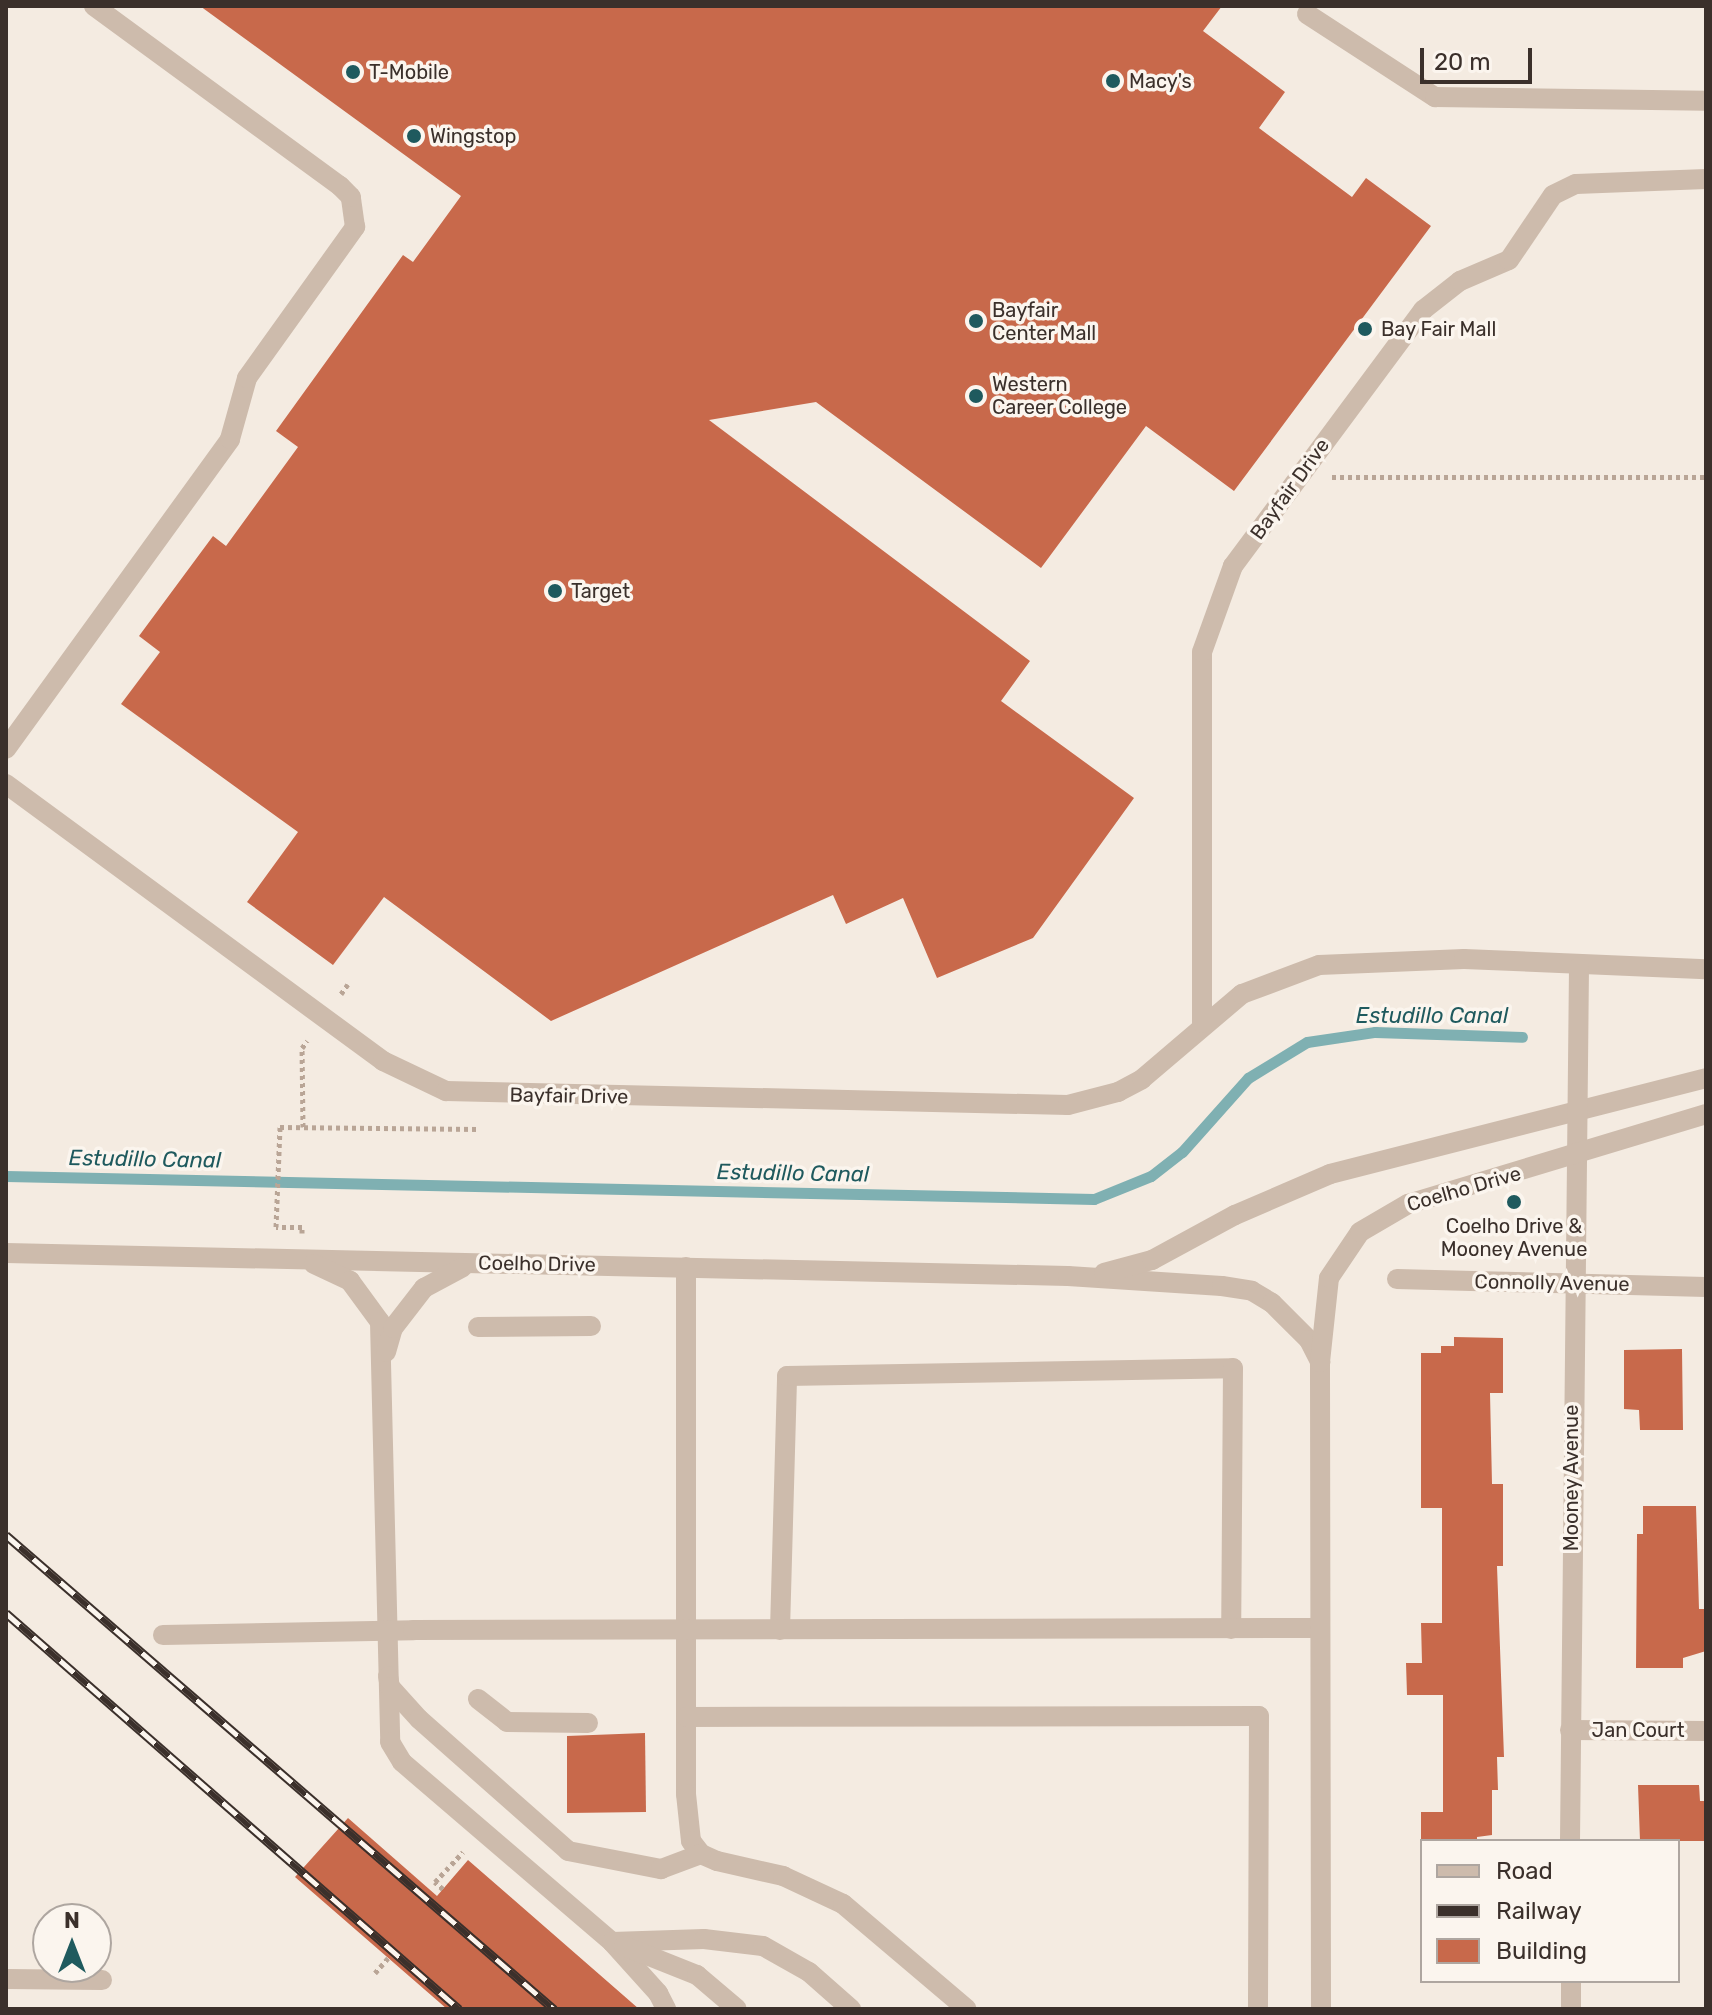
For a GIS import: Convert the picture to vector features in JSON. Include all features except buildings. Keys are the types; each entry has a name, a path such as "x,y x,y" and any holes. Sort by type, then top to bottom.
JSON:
{"street":[{"path":"6,749 230,439 247,378 355,227 351,197 340,186 94,6"},
{"path":"1307,14 1435,97 1706,101"},
{"name":"Bayfair Drive","path":"1202,1023 1202,652 1233,566 1423,310 1460,281 1509,260 1564,186 1706,179"},
{"name":"Bayfair Drive","path":"6,784 383,1061 446,1091 1068,1105 1118,1092 1161,1063 1202,1023 1265,982 1319,965 1464,959 1579,967 1706,969"},
{"name":"Mooney Avenue","path":"1570,1839 1572,1284 1579,967"},
{"name":"Coelho Drive","path":"1068,1276 1108,1273 1152,1260 1235,1215 1330,1174 1577,1114 1706,1078"},
{"name":"Coelho Drive","path":"1320,1362 1329,1278 1360,1232 1408,1204 1527,1171 1575,1150 1706,1114"},
{"name":"Coelho Drive","path":"6,1253 1068,1276 1252,1291 1292,1321 1320,1362"},
{"path":"302,1260 350,1281 369,1300 380,1322 385,1355 386,1717 390,1742 402,1762 612,1942 658,1993 666,2009"},
{"path":"385,1355 393,1328 424,1288 472,1263"},
{"path":"686,1267 687,1825 701,1854"},
{"name":"Connolly Avenue","path":"1397,1279 1706,1287"},
{"path":"478,1327 591,1326"},
{"path":"1320,1362 1321,2009"},
{"path":"780,1630 787,1376 1233,1368 1231,1629"},
{"path":"163,1635 385,1630 1320,1628"},
{"path":"386,1664 390,1687 401,1702 568,1851 661,1869 701,1854 783,1876 843,1904 967,2009"},
{"path":"478,1699 507,1722 588,1723"},
{"path":"686,1717 1259,1716 1258,2009"},
{"name":"Jan Court","path":"1570,1730 1706,1731"},
{"path":"612,1942 704,1939 763,1946 809,1972 851,2009"},
{"path":"612,1942 697,1975 737,2009"},
{"path":"6,1979 32,1979"},
{"path":"1571,1983 1571,2009"}],"path":[{"path":"1312,459 1335,479 1706,477"},
{"path":"303,1127 302,1048 348,984"},
{"path":"275,1219 280,1127 478,1129"},
{"path":"443,1889 435,1882 464,1851"},
{"path":"375,1973 388,1958"}],"waterway":[{"name":"Estudillo Canal","path":"6,1176 1094,1199 1151,1176 1182,1152 1248,1078 1307,1042 1375,1032 1522,1037"}],"railway":[{"path":"6,1535 554,2009"},
{"path":"6,1613 459,2009"}],"place":[{"name":"T-Mobile","path":"353,72"},
{"name":"Macy's","path":"1113,81"},
{"name":"Wingstop","path":"414,136"},
{"name":"Bayfair Center Mall","path":"976,321"},
{"name":"Bay Fair Mall","path":"1365,329"},
{"name":"Western Career College","path":"976,396"},
{"name":"Target","path":"555,591"},
{"name":"Coelho Drive & Mooney Avenue","path":"1514,1202"}]}
